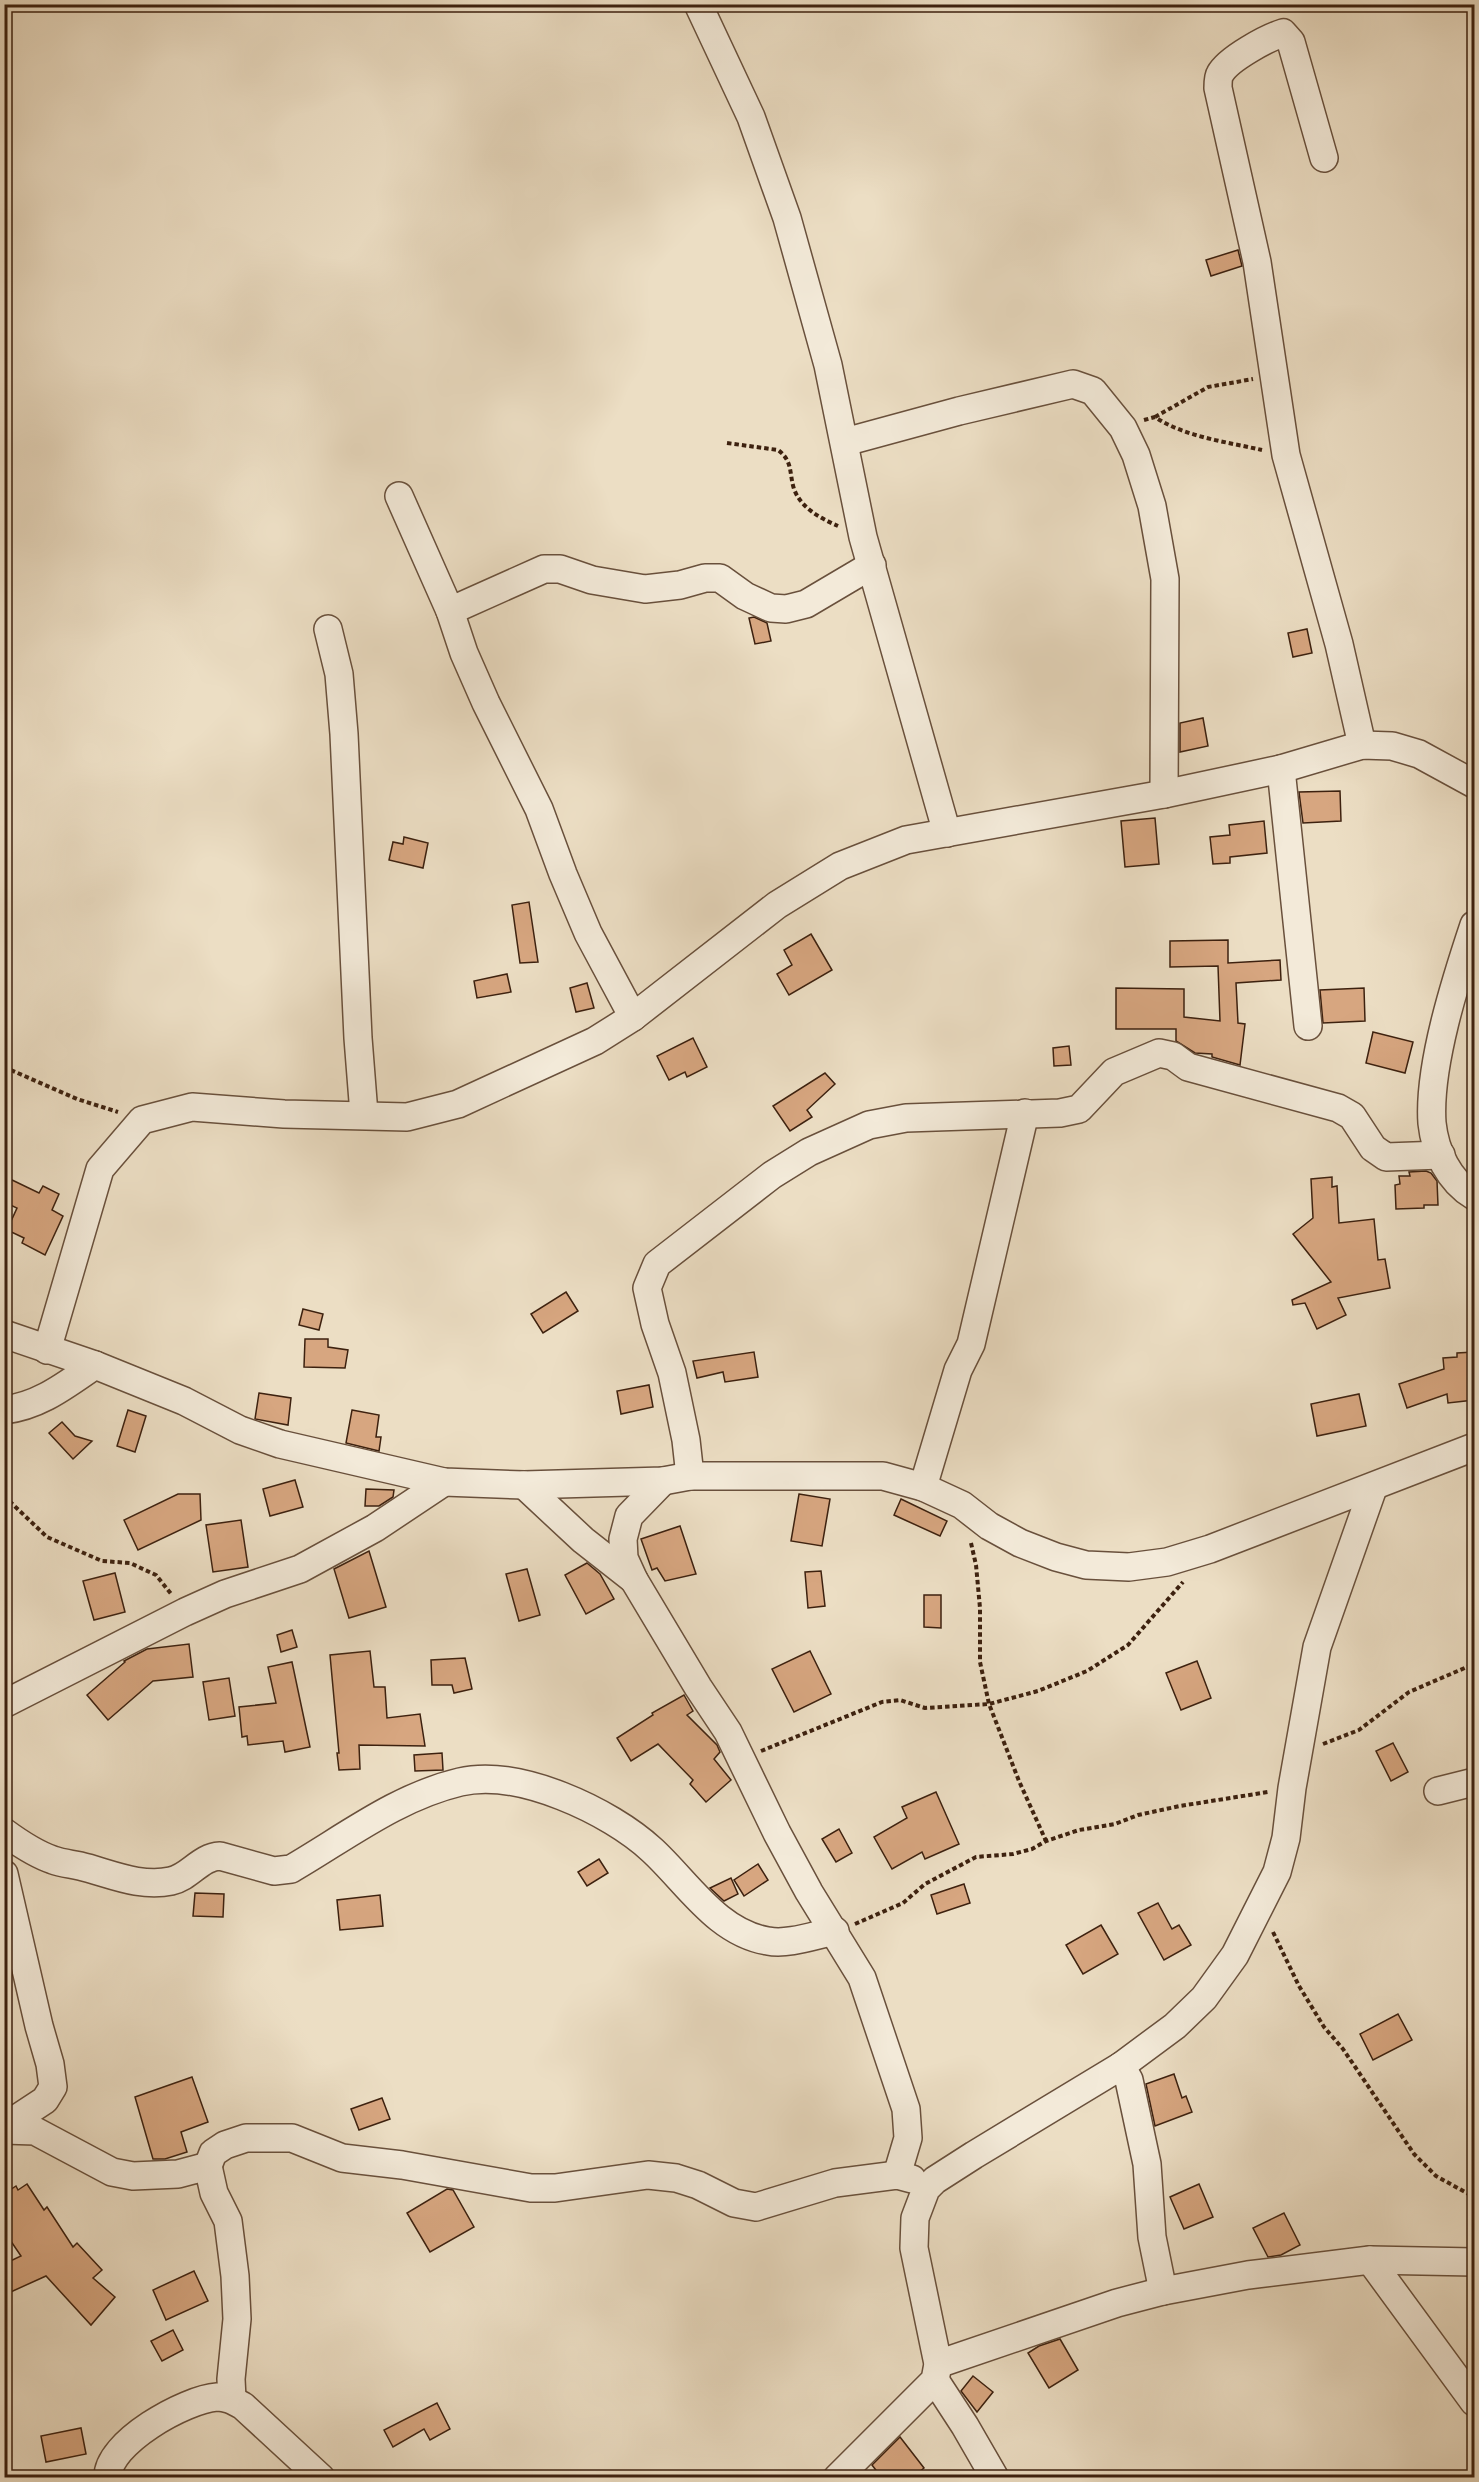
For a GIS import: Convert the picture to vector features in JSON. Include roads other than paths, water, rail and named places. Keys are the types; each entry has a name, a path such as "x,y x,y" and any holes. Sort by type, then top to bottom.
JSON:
{"street":[{"path":"698,4 751,117 787,218 828,366 863,537 947,833"},
{"path":"1324,158 1291,42 1283,33 1268,38 1228,65 1219,74 1218,88 1257,262 1286,455 1339,644 1362,745"},
{"path":"845,442 959,411 1073,384 1093,391 1123,428 1136,455 1152,506 1166,579 1164,794"},
{"path":"399,496 450,611 464,653 539,809 588,933 633,1017"},
{"path":"450,611 544,568 552,568 592,580 645,589 680,585 705,578 720,578 745,596 771,608 786,609 806,604 872,565"},
{"path":"328,628 339,674 344,734 358,1038 364,1114"},
{"path":"47,1350 100,1169 142,1120 192,1107 284,1114 364,1114 407,1117 458,1104 595,1041 633,1017 777,905 840,866 906,840 1164,794 1281,769 1362,745 1392,746 1419,754 1474,784"},
{"path":"1281,769 1308,1026"},
{"path":"1474,925 1445,1023 1435,1078 1432,1124 1450,1176 1474,1196"},
{"path":"690,1476 686,1440 672,1373 647,1288 657,1264 772,1175 838,1137 869,1125 906,1118 1060,1113 1079,1109 1114,1072 1159,1053 1173,1056 1188,1067 1338,1108 1352,1116 1373,1148 1386,1157 1441,1155"},
{"path":"923,1487 958,1370 971,1344 1025,1113"},
{"path":"4,1334 95,1365 184,1401 240,1430 280,1444 444,1482 524,1485 663,1481 690,1476 883,1476 923,1487 962,1505 989,1526 1020,1543 1086,1565 1129,1567 1158,1563 1210,1549 1271,1524 1373,1488 1420,1466 1474,1447"},
{"path":"4,1410 36,1402 95,1365"},
{"path":"663,1481 629,1516 623,1539 624,1558 634,1580 742,1758 809,1892 862,1978 906,2109 909,2138 897,2175"},
{"path":"4,1704 185,1612 225,1594 300,1569 375,1528 444,1482"},
{"path":"524,1485 583,1540 634,1580"},
{"path":"994,2478 936,2372 914,2248 915,2218 926,2189 935,2180 974,2155 1121,2066 1175,2026 1204,1998 1235,1955 1277,1872 1286,1838 1292,1788 1317,1647 1373,1488"},
{"path":"4,1832 21,1844 54,1860 135,1881 172,1881 188,1873 204,1860 220,1856 274,1871 291,1869 346,1834 415,1797 463,1781 500,1779 553,1792 594,1810 650,1848 725,1924 769,1942 835,1931"},
{"path":"1438,1791 1474,1782"},
{"path":"4,1874 50,2064 53,2087 45,2100 4,2128"},
{"path":"1121,2066 1129,2080 1147,2164 1152,2237 1163,2291"},
{"path":"4,2128 35,2131 112,2172 133,2176 178,2174 208,2166"},
{"path":"232,2399 231,2379 237,2319 235,2276 228,2221 214,2193 208,2166 213,2153 225,2145 246,2139 292,2138 342,2158 402,2165 531,2188 555,2188 648,2175 676,2178 698,2185 734,2203 756,2207 835,2183 897,2175 911,2178 926,2189"},
{"path":"1370,2260 1474,2402"},
{"path":"837,2478 909,2408 936,2372 1049,2325 1163,2291 1248,2275 1370,2260 1474,2262"},
{"path":"104,2474 127,2442 169,2416 204,2400 217,2397 232,2399 258,2418 321,2478"}]}
